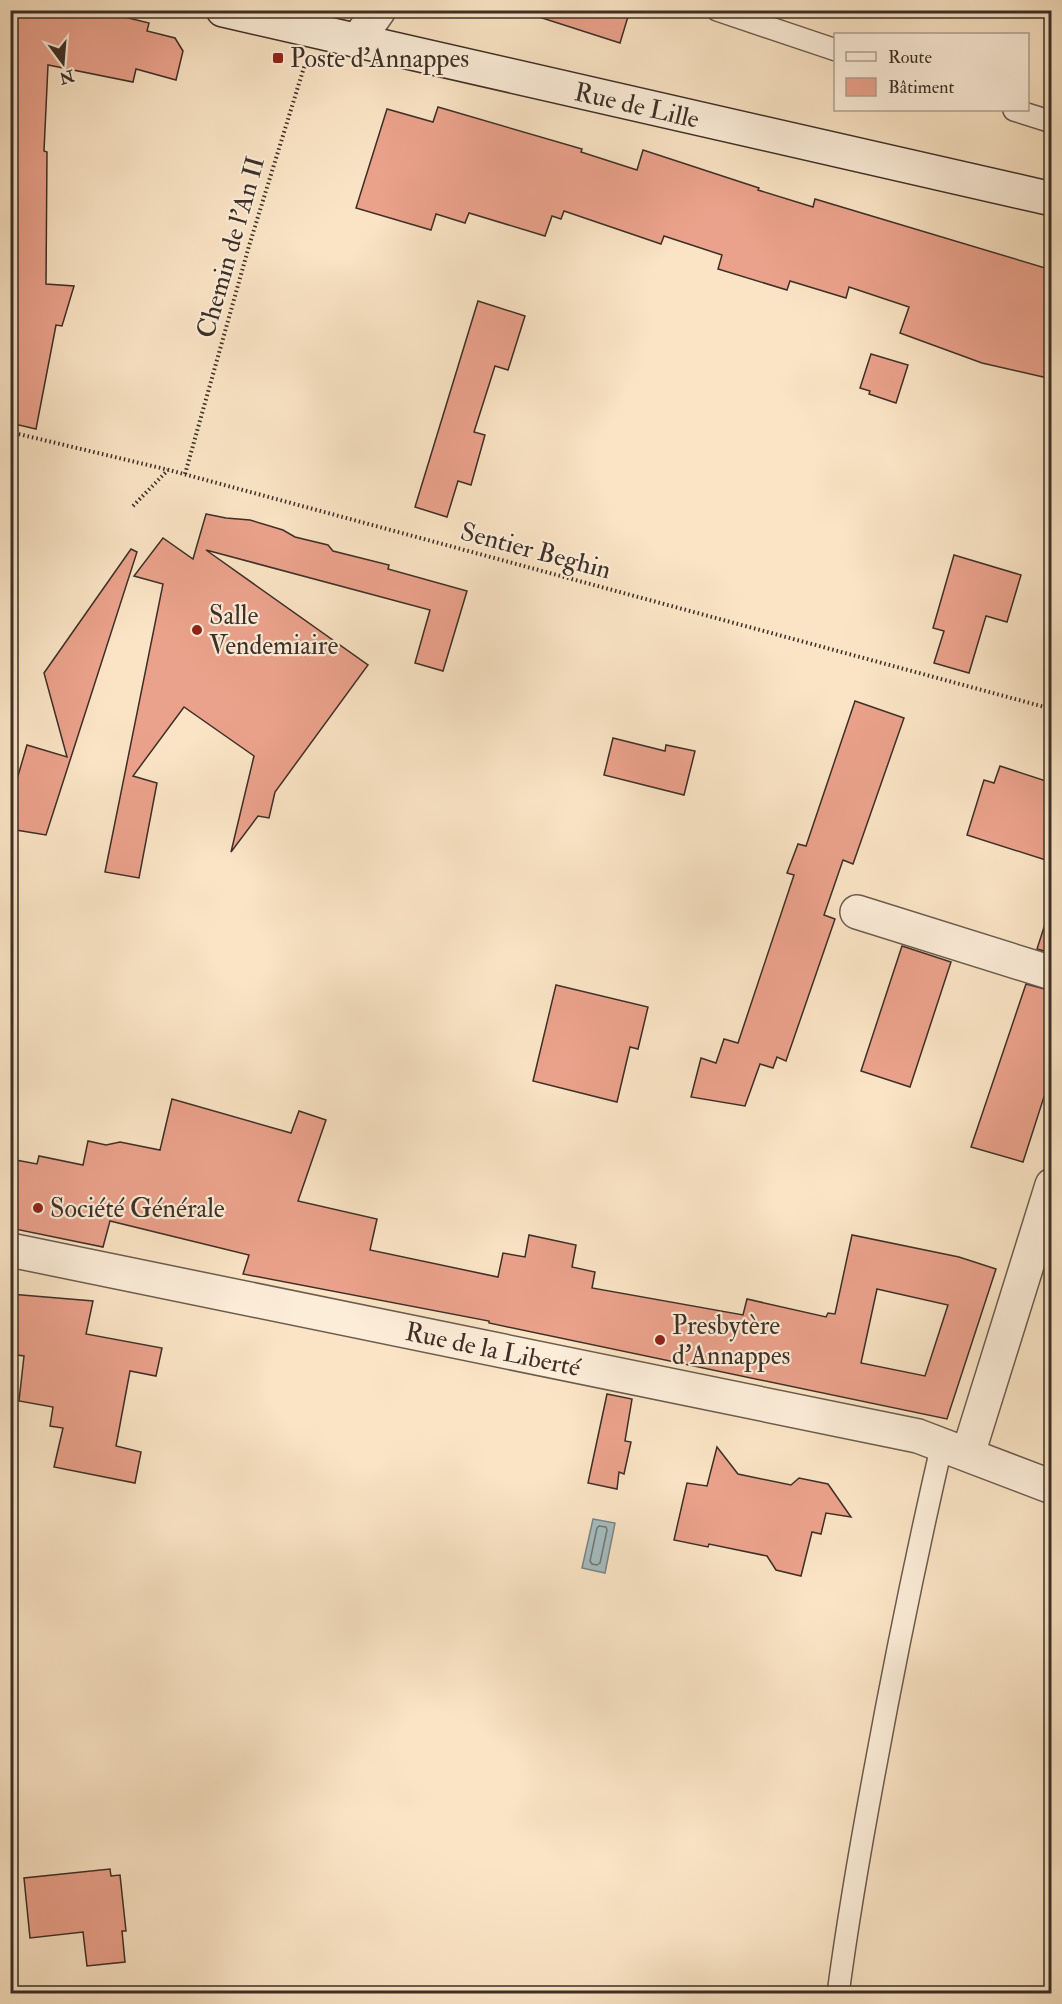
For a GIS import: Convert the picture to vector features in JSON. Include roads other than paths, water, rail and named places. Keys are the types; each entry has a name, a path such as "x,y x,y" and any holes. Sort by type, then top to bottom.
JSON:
{"street":[{"name":"Rue de Lille","path":"223,10 1052,199"},
{"path":"357,41 379,10"},
{"path":"857,912 1052,973"},
{"path":"955,1449 1052,1185"},
{"name":"Rue de la Liberté","path":"13,1250 918,1436 1052,1487"}],"lane":[{"path":"717,10 834,49"},
{"path":"1017,111 1052,122"},
{"path":"838,1994 848,1914 914,1564 955,1449"}],"water":[{"path":"593,1519 615,1523 605,1573 582,1568"}],"place":[{"name":"Poste d'Annappes","path":"278,58"},
{"name":"Salle Vendemiaire","path":"197,630"},
{"name":"Société Générale","path":"38,1208"},
{"name":"Presbytère d'Annappes","path":"660,1340"}]}
